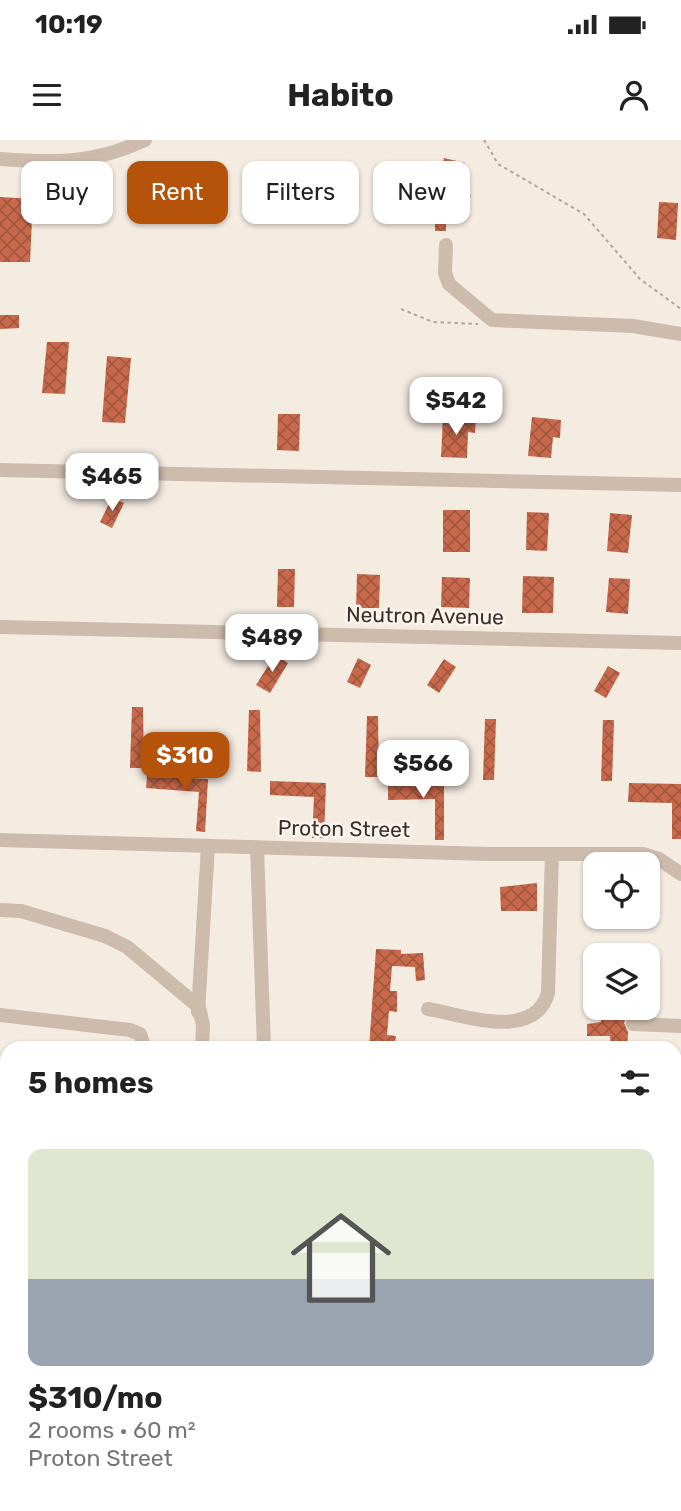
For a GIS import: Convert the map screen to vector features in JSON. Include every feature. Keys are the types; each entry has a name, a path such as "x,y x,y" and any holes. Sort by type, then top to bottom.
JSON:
{"street":[{"path":"0,159 76,162 101,158 145,140"},
{"path":"446,245 445,272 449,284 492,320 634,327 681,334"},
{"path":"0,470 681,485"},
{"name":"Neutron Avenue","path":"0,628 681,643"},
{"name":"Proton Street","path":"0,840 257,848 643,854 659,859 681,874"},
{"path":"195,1041 208,846"},
{"path":"257,848 264,1041"},
{"path":"428,1009 513,1021 528,1019 541,1009 548,993 552,854"},
{"path":"0,910 21,911 127,947 199,1007 203,1025 202,1041"},
{"path":"0,1015 131,1030 140,1034 142,1041"},
{"path":"633,1024 681,1026"}],"path":[{"path":"484,140 498,164 584,214 640,279 681,309"},
{"path":"401,309 424,320 443,324 476,324 492,320"}],"building":[{"path":"0,197 21,198 21,224 32,224 30,262 0,262"},
{"path":"659,202 678,203 676,240 657,238"},
{"path":"435,224 446,224 446,231 435,231"},
{"path":"0,315 19,315 19,328 0,329"},
{"path":"47,342 69,342 65,394 42,393"},
{"path":"107,356 131,358 125,423 102,422"},
{"path":"278,414 300,414 299,451 277,450"},
{"path":"443,417 476,419 475,433 468,432 467,458 441,457"},
{"path":"532,417 561,420 560,438 553,437 551,458 528,456"},
{"path":"112,498 124,503 112,528 100,522"},
{"path":"443,510 470,510 470,552 443,552"},
{"path":"527,512 549,513 547,551 526,550"},
{"path":"610,513 632,515 628,553 607,551"},
{"path":"278,569 295,569 294,607 277,607"},
{"path":"357,574 380,575 379,608 356,608"},
{"path":"523,576 554,577 553,613 522,613"},
{"path":"442,577 470,578 469,608 441,607"},
{"path":"609,578 630,579 628,614 606,612"},
{"path":"275,655 288,663 270,693 256,685"},
{"path":"358,658 371,665 360,688 347,682"},
{"path":"444,659 456,667 439,693 427,685"},
{"path":"608,666 620,673 606,698 594,691"},
{"path":"132,707 143,707 144,768 130,768"},
{"path":"249,710 260,710 261,772 247,771"},
{"path":"367,716 378,716 379,777 365,777"},
{"path":"485,719 496,719 494,780 483,780"},
{"path":"603,720 614,720 612,781 601,781"},
{"path":"147,776 208,779 205,832 196,831 199,792 146,788"},
{"path":"270,781 326,783 324,838 312,838 314,797 270,795"},
{"path":"629,783 681,784 681,839 672,839 672,803 628,802"},
{"path":"388,784 444,785 444,840 435,840 435,799 388,800"},
{"path":"537,883 537,911 501,911 500,887"},
{"path":"376,949 401,950 401,954 423,953 425,980 416,981 415,967 392,966 390,991 397,991 397,1012 389,1011 387,1035 396,1036 395,1041 369,1041"},
{"path":"601,1020 625,1020 627,1041 610,1041 610,1036 587,1036 587,1024"}]}
